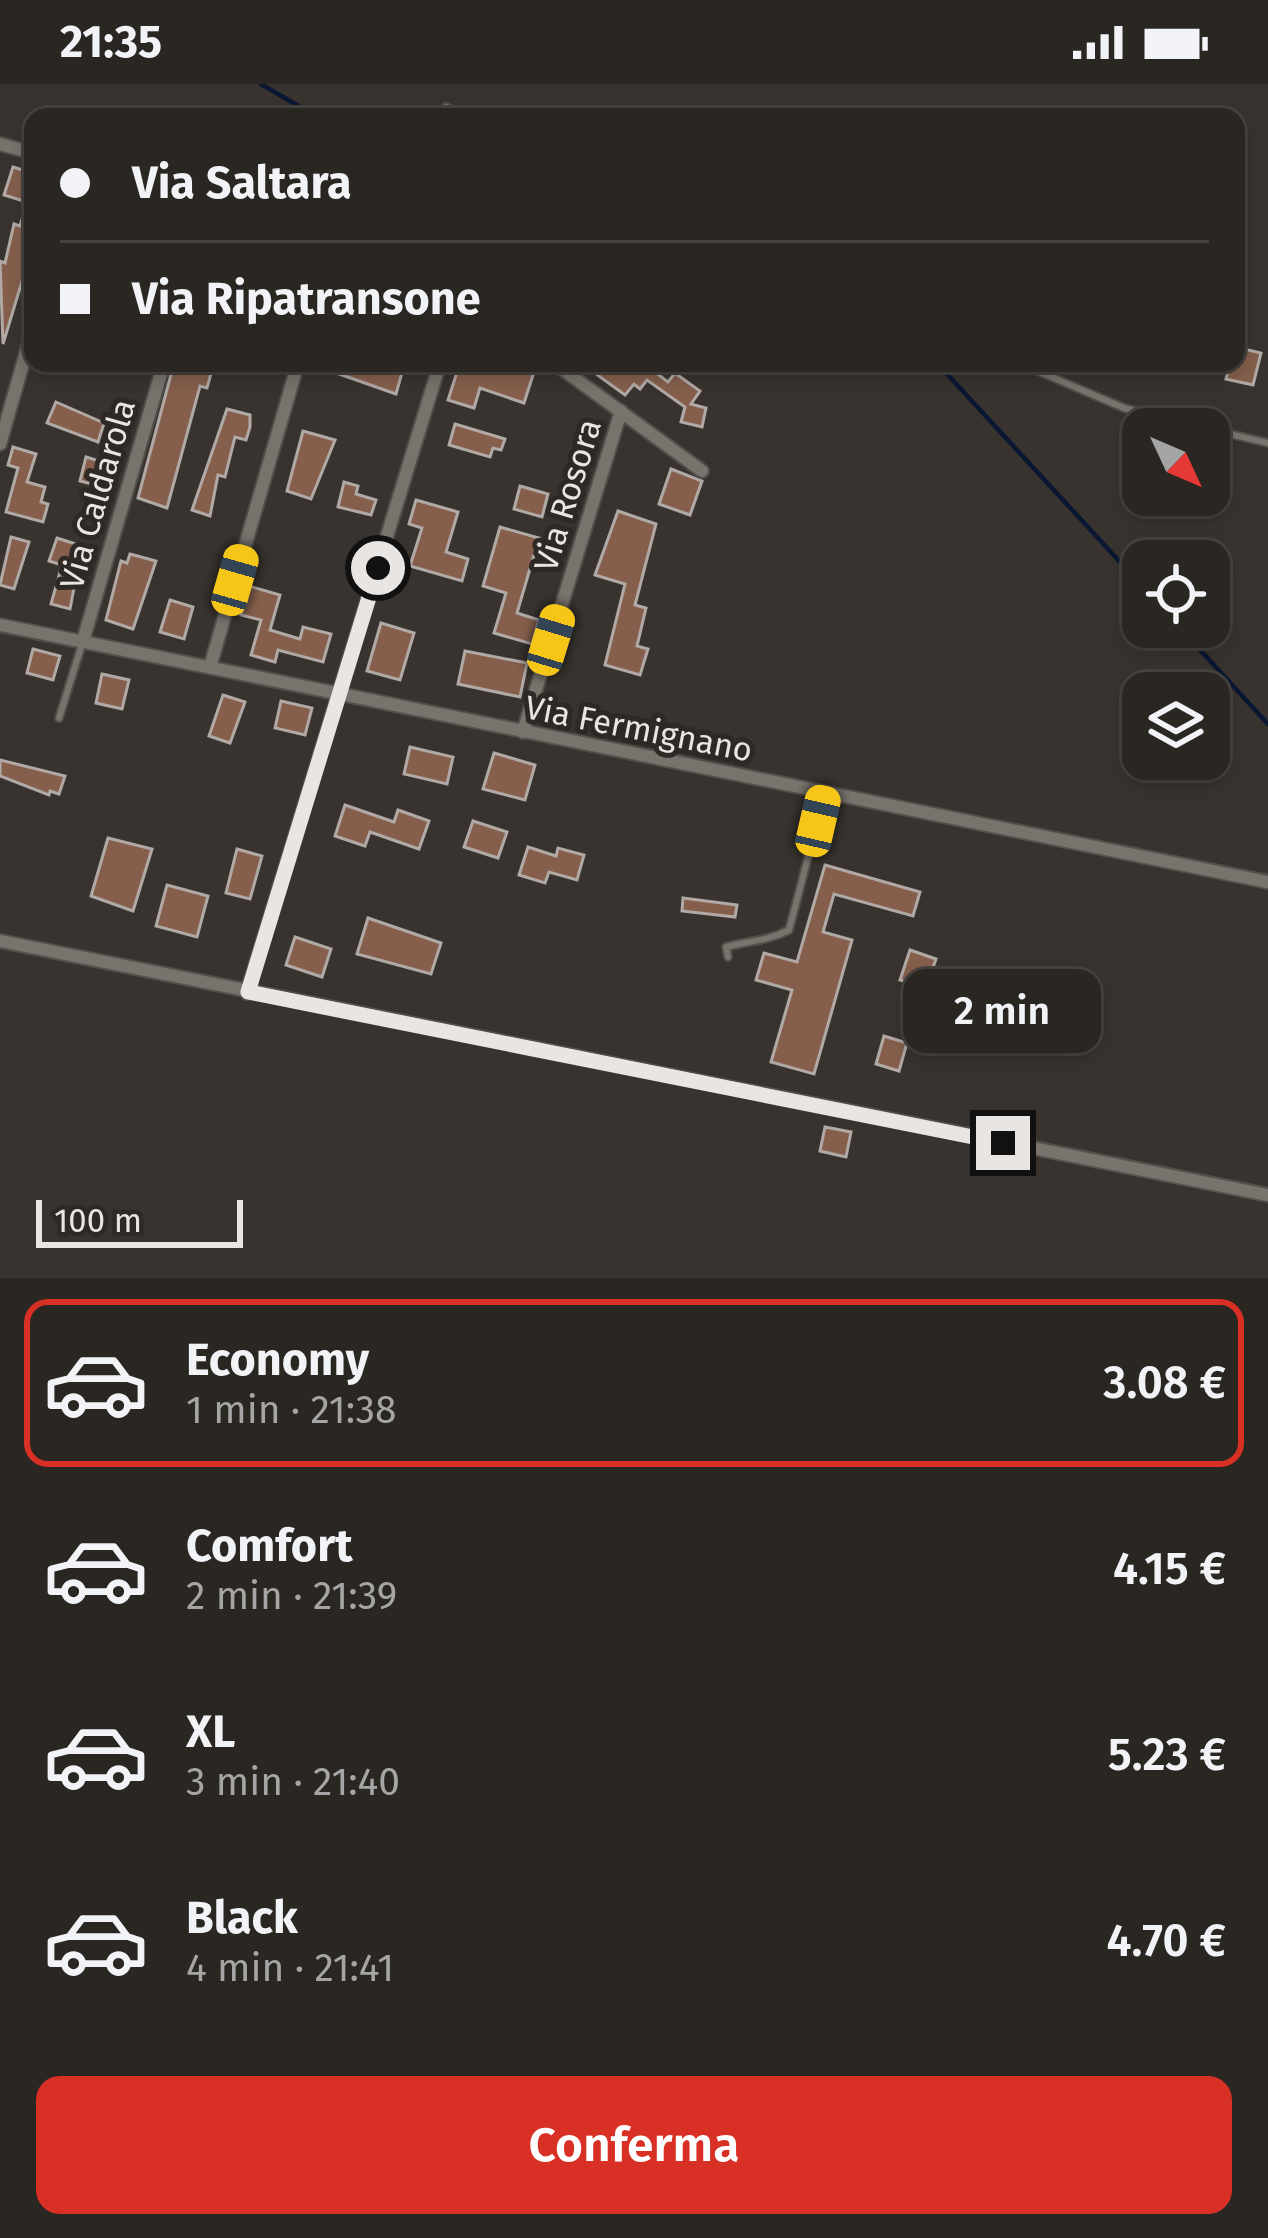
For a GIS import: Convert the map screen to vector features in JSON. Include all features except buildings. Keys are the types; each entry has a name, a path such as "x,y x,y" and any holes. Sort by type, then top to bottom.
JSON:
{"street":[{"path":"0,444 24,360"},
{"name":"Via Caldarola","path":"83,641 161,372"},
{"path":"210,667 295,372"},
{"path":"248,992 437,372"},
{"path":"567,372 702,471"},
{"name":"Via Rosora","path":"523,732 621,411"},
{"name":"Via Fermignano","path":"0,625 1268,882"},
{"path":"0,941 1268,1195"}],"lane":[{"path":"446,106 450,108"},
{"path":"1040,372 1124,408"},
{"path":"1230,434 1268,442"},
{"path":"59,718 83,641"},
{"path":"728,957 726,947 753,939 768,941 789,930 825,793"}],"waterway":[{"path":"261,84 302,108"},
{"path":"945,372 1122,564"},
{"path":"1198,648 1268,724"}],"route":[{"path":"378,568 248,992 1003,1143"}]}
